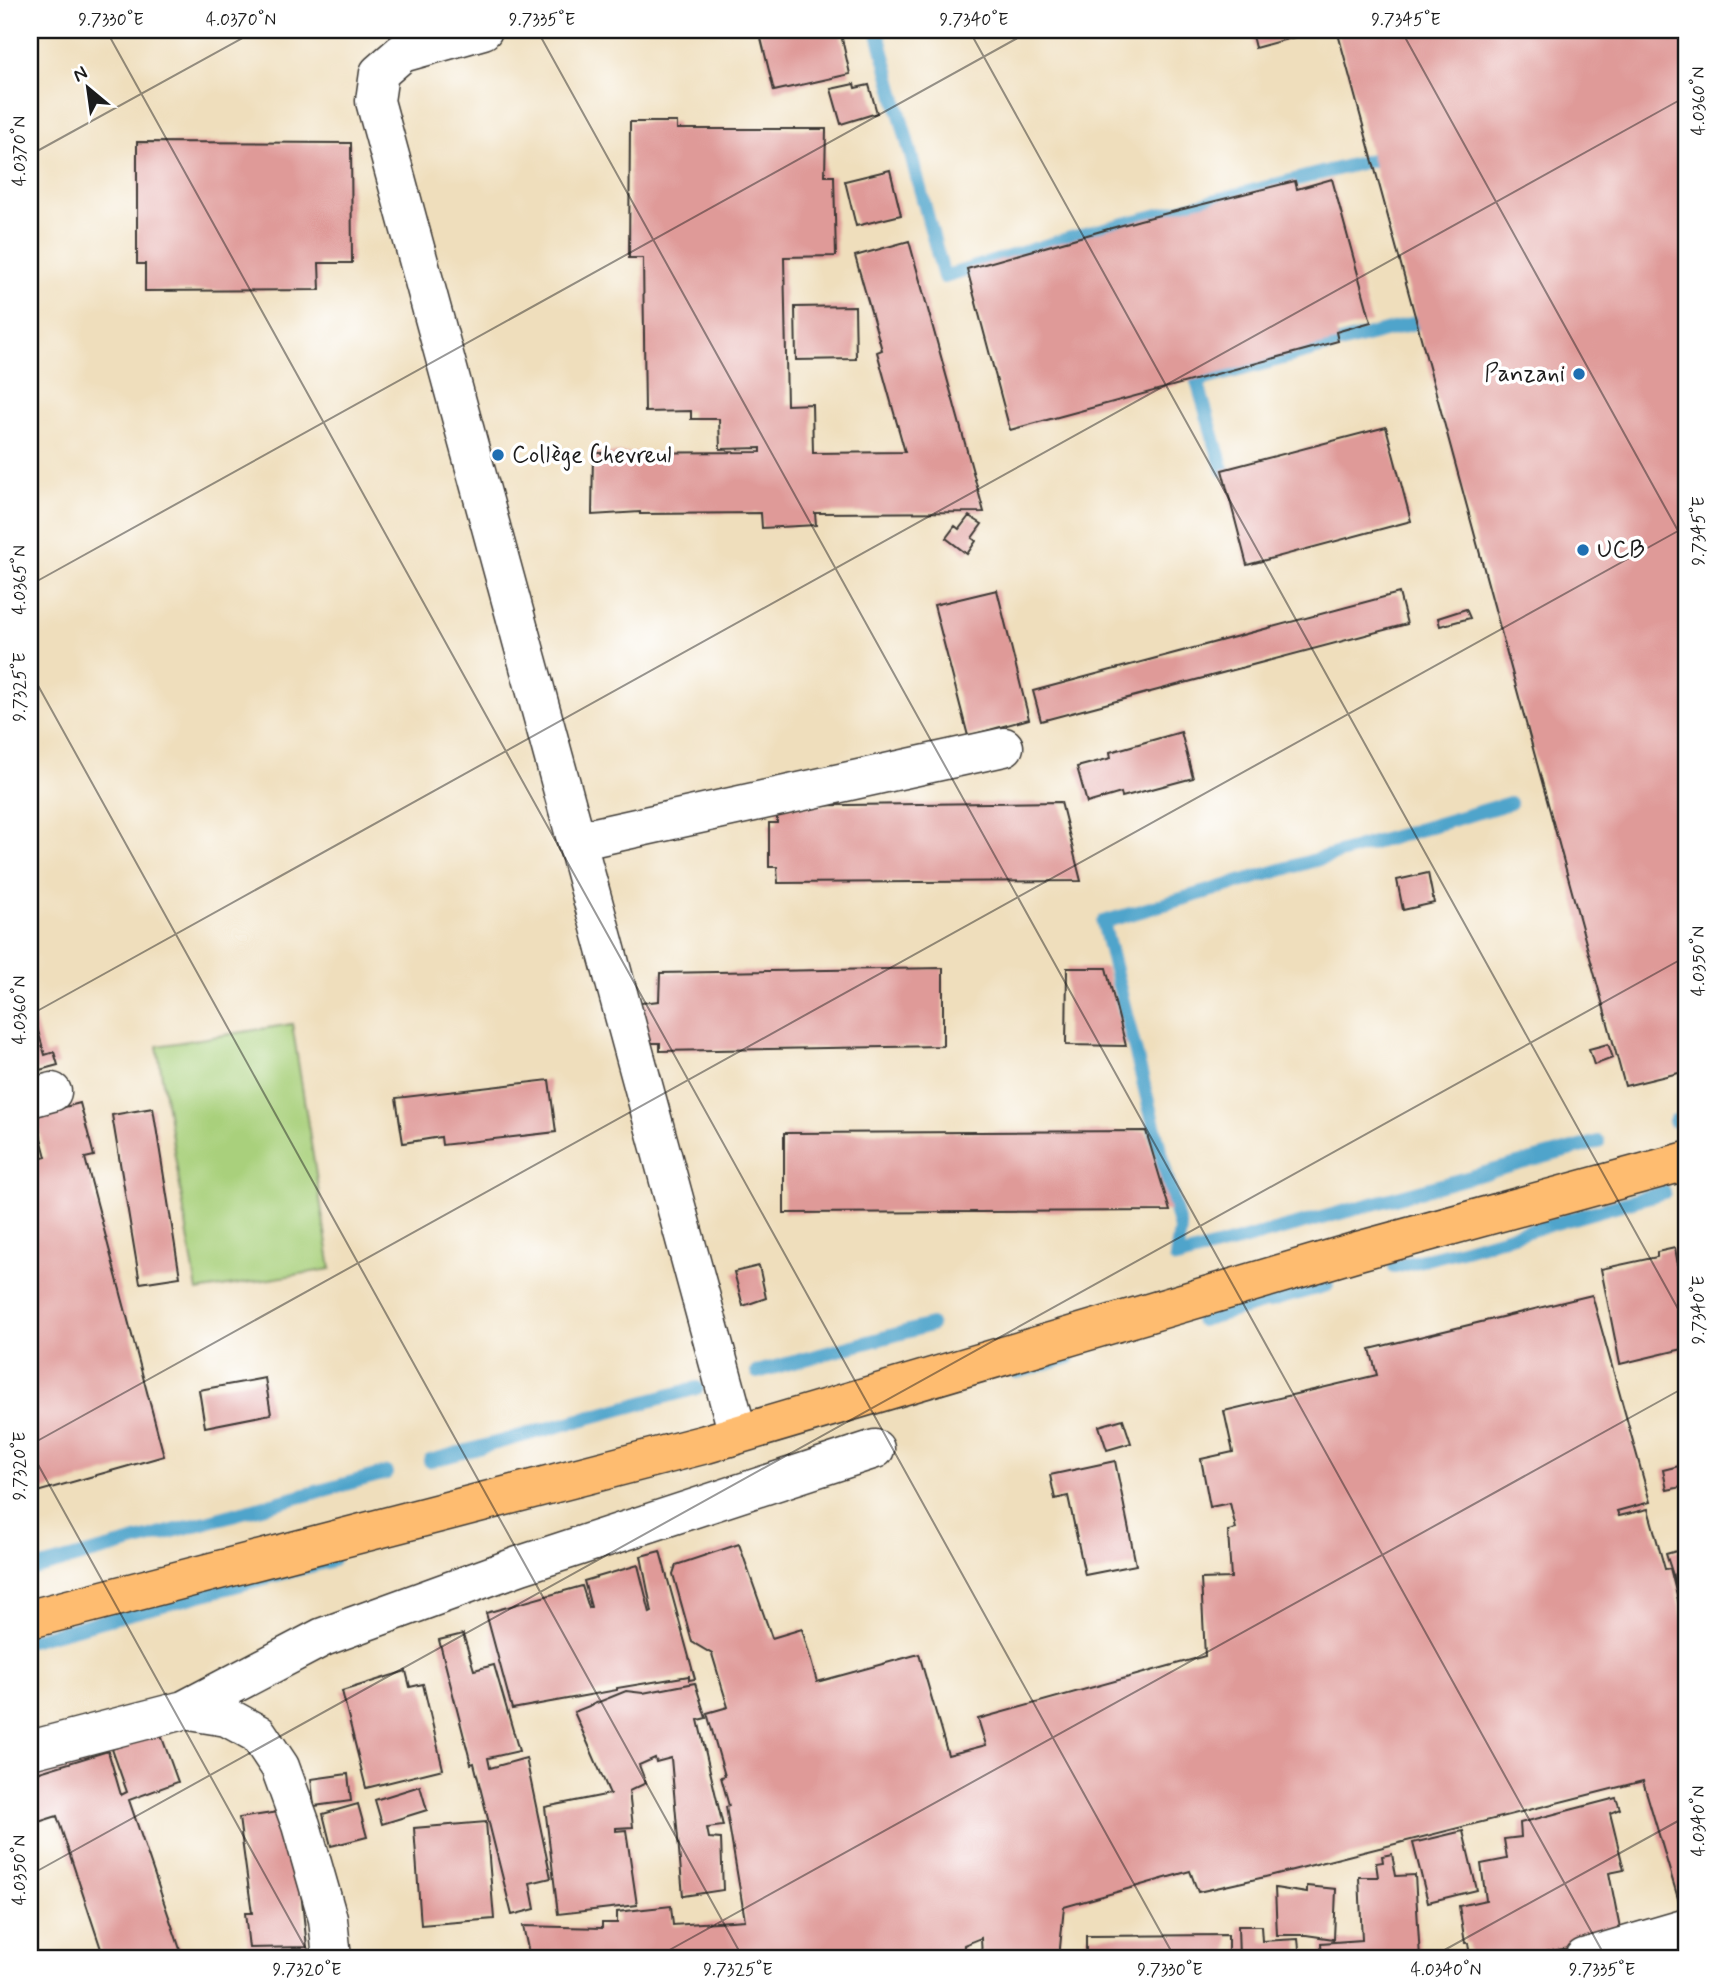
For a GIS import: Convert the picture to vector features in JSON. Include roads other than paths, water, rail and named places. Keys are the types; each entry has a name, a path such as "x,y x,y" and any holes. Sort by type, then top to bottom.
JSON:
{"main road":[{"path":"30,1619 738,1434 1359,1251 1687,1161"}],"street":[{"path":"483,30 402,53 379,73 376,100 738,1434"},
{"path":"577,841 1004,747"},
{"path":"30,1750 184,1710 323,1637 521,1565 875,1449"},
{"path":"184,1710 227,1717 258,1734 280,1767 301,1825 328,1919 332,1958"},
{"path":"1584,1958 1687,1928"}],"waterway":[{"path":"877,30 944,277 1074,237 1391,155"},
{"path":"1223,470 1197,381 1430,319"},
{"path":"1510,803 1103,922 1180,1229 1176,1258 1598,1142"},
{"path":"1675,1121 1687,1118"},
{"path":"1395,1267 1664,1192"},
{"path":"1201,1320 1327,1285"},
{"path":"757,1372 931,1325"},
{"path":"1017,1372 1069,1357"},
{"path":"430,1461 697,1388"},
{"path":"30,1570 386,1473"},
{"path":"30,1640 333,1560"}],"place":[{"name":"Panzani","path":"1579,374"},
{"name":"Collège Chevreul","path":"498,455"},
{"name":"UCB","path":"1583,550"}]}
